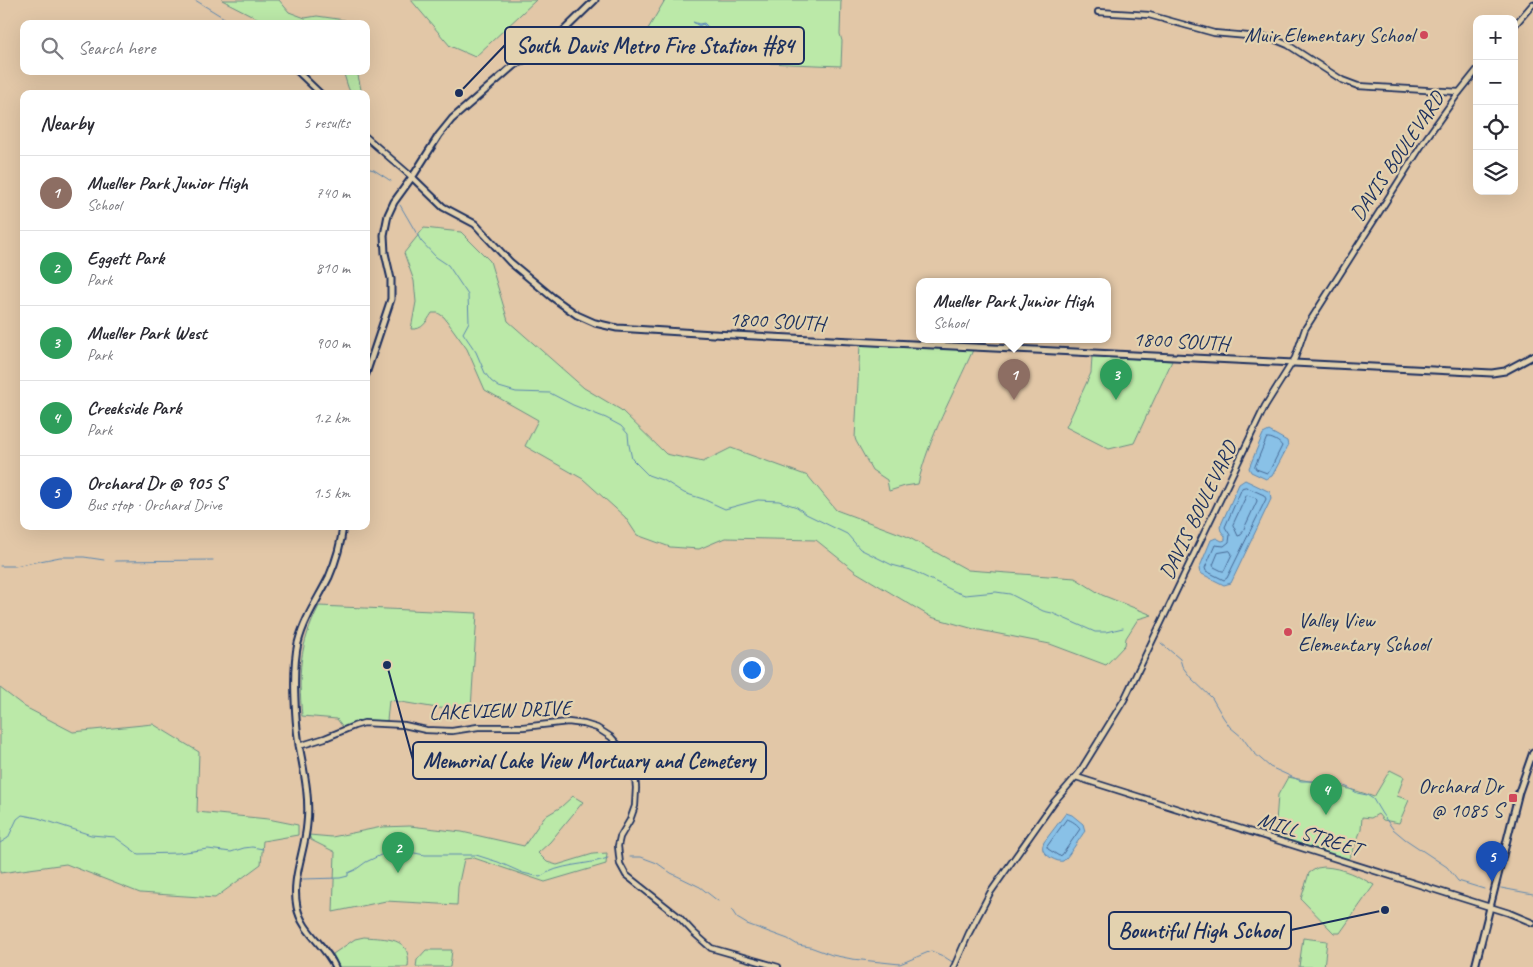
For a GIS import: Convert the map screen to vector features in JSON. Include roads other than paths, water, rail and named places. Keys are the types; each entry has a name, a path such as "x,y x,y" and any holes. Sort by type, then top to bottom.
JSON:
{"main road":[{"path":"370,362 391,299 391,279 384,241 386,221 394,202 452,119 512,66 552,42 595,0"},
{"name":"1800 SOUTH","path":"412,177 443,207 469,220 480,228 510,262 567,309 585,319 604,326 624,329 1494,373 1505,371 1533,356"},
{"path":"335,967 328,953 304,926 297,908 295,880 305,842 308,812 306,782 299,746 295,680 297,651 305,624 334,565 342,530"},
{"path":"1475,967 1519,792 1533,752"}],"street":[{"path":"1518,21 1533,4"},
{"path":"1098,12 1149,15 1214,33 1271,38 1288,45 1352,85 1459,92"},
{"path":"301,75 317,90"},
{"name":"DAVIS BOULEVARD","path":"954,967 972,926 994,887 1058,796 1076,777 1125,697 1265,406 1292,363 1305,329 1414,155 1473,75"},
{"path":"370,140 412,177"},
{"name":"LAKEVIEW DRIVE","path":"299,746 364,723 452,731 478,727 523,727 568,722 581,723 597,728 619,745 628,759 635,776 635,806 630,820 620,837 618,846 620,864 626,875 679,917 711,948 778,967"},
{"name":"MILL STREET","path":"1076,777 1516,915 1533,923"}],"water":[{"path":"693,22 704,23 711,30 726,31 727,34 721,39 719,34 709,31 703,24 699,26"},
{"path":"1269,431 1287,441 1288,446 1272,476 1266,479 1251,472 1249,468 1263,434"},
{"path":"1245,480 1270,492 1271,499 1231,583 1224,585 1200,573 1199,569 1211,540 1216,538 1222,541 1225,540 1220,527 1239,484"},
{"path":"1066,813 1072,815 1083,824 1085,831 1063,861 1055,860 1044,852 1044,842"}],"waterway":[{"path":"195,0 228,20"},
{"path":"370,169 391,181"},
{"path":"400,205 421,241 436,257 448,265 468,295 469,322 463,333 476,352 485,373 491,381 499,387 516,392 550,393 621,426 628,434 632,459 648,475 665,481 684,493 725,509 758,500 779,501 797,507 806,514 847,534 860,549 892,565 911,570 965,595 996,592 1010,594 1043,611 1052,613 1095,632 1106,632 1123,628"},
{"path":"0,566 15,566 60,557 84,557 104,560"},
{"path":"115,561 213,560"},
{"path":"1161,643 1180,659 1182,666 1191,678 1212,698 1230,727 1270,767 1301,781 1322,781 1327,784 1342,785 1357,793 1367,795 1373,799 1393,829 1405,839 1447,867 1458,881 1484,889"},
{"path":"0,843 8,838 17,819 22,815 38,818 91,835 115,837 138,854 178,853 208,849 231,852 252,847 263,849"},
{"path":"303,879 348,876 348,873 385,853 404,851 425,855 476,855 523,873 540,877 556,869 608,858"},
{"path":"630,857 641,857 657,863 671,873 700,887 718,901"},
{"path":"1501,888 1533,894"},
{"path":"731,909 737,918 747,924 788,939 798,945 832,955 900,964 931,951 954,963"}],"place":[{"name":"Muir Elementary School","path":"1424,35"},
{"name":"South Davis Metro Fire Station #84","path":"459,93"},
{"name":"Mueller Park Junior High","path":"1014,400"},
{"name":"Mueller Park West","path":"1116,400"},
{"name":"Valley View Elementary School","path":"1288,632"},
{"name":"Memorial Lake View Mortuary and Cemetery","path":"387,665"},
{"name":"Orchard Dr @ 1085 S","path":"1513,798"},
{"name":"Creekside Park","path":"1326,815"},
{"name":"Eggett Park","path":"398,873"},
{"name":"Orchard Dr @ 905 S","path":"1492,882"},
{"name":"Bountiful High School","path":"1385,910"}]}
